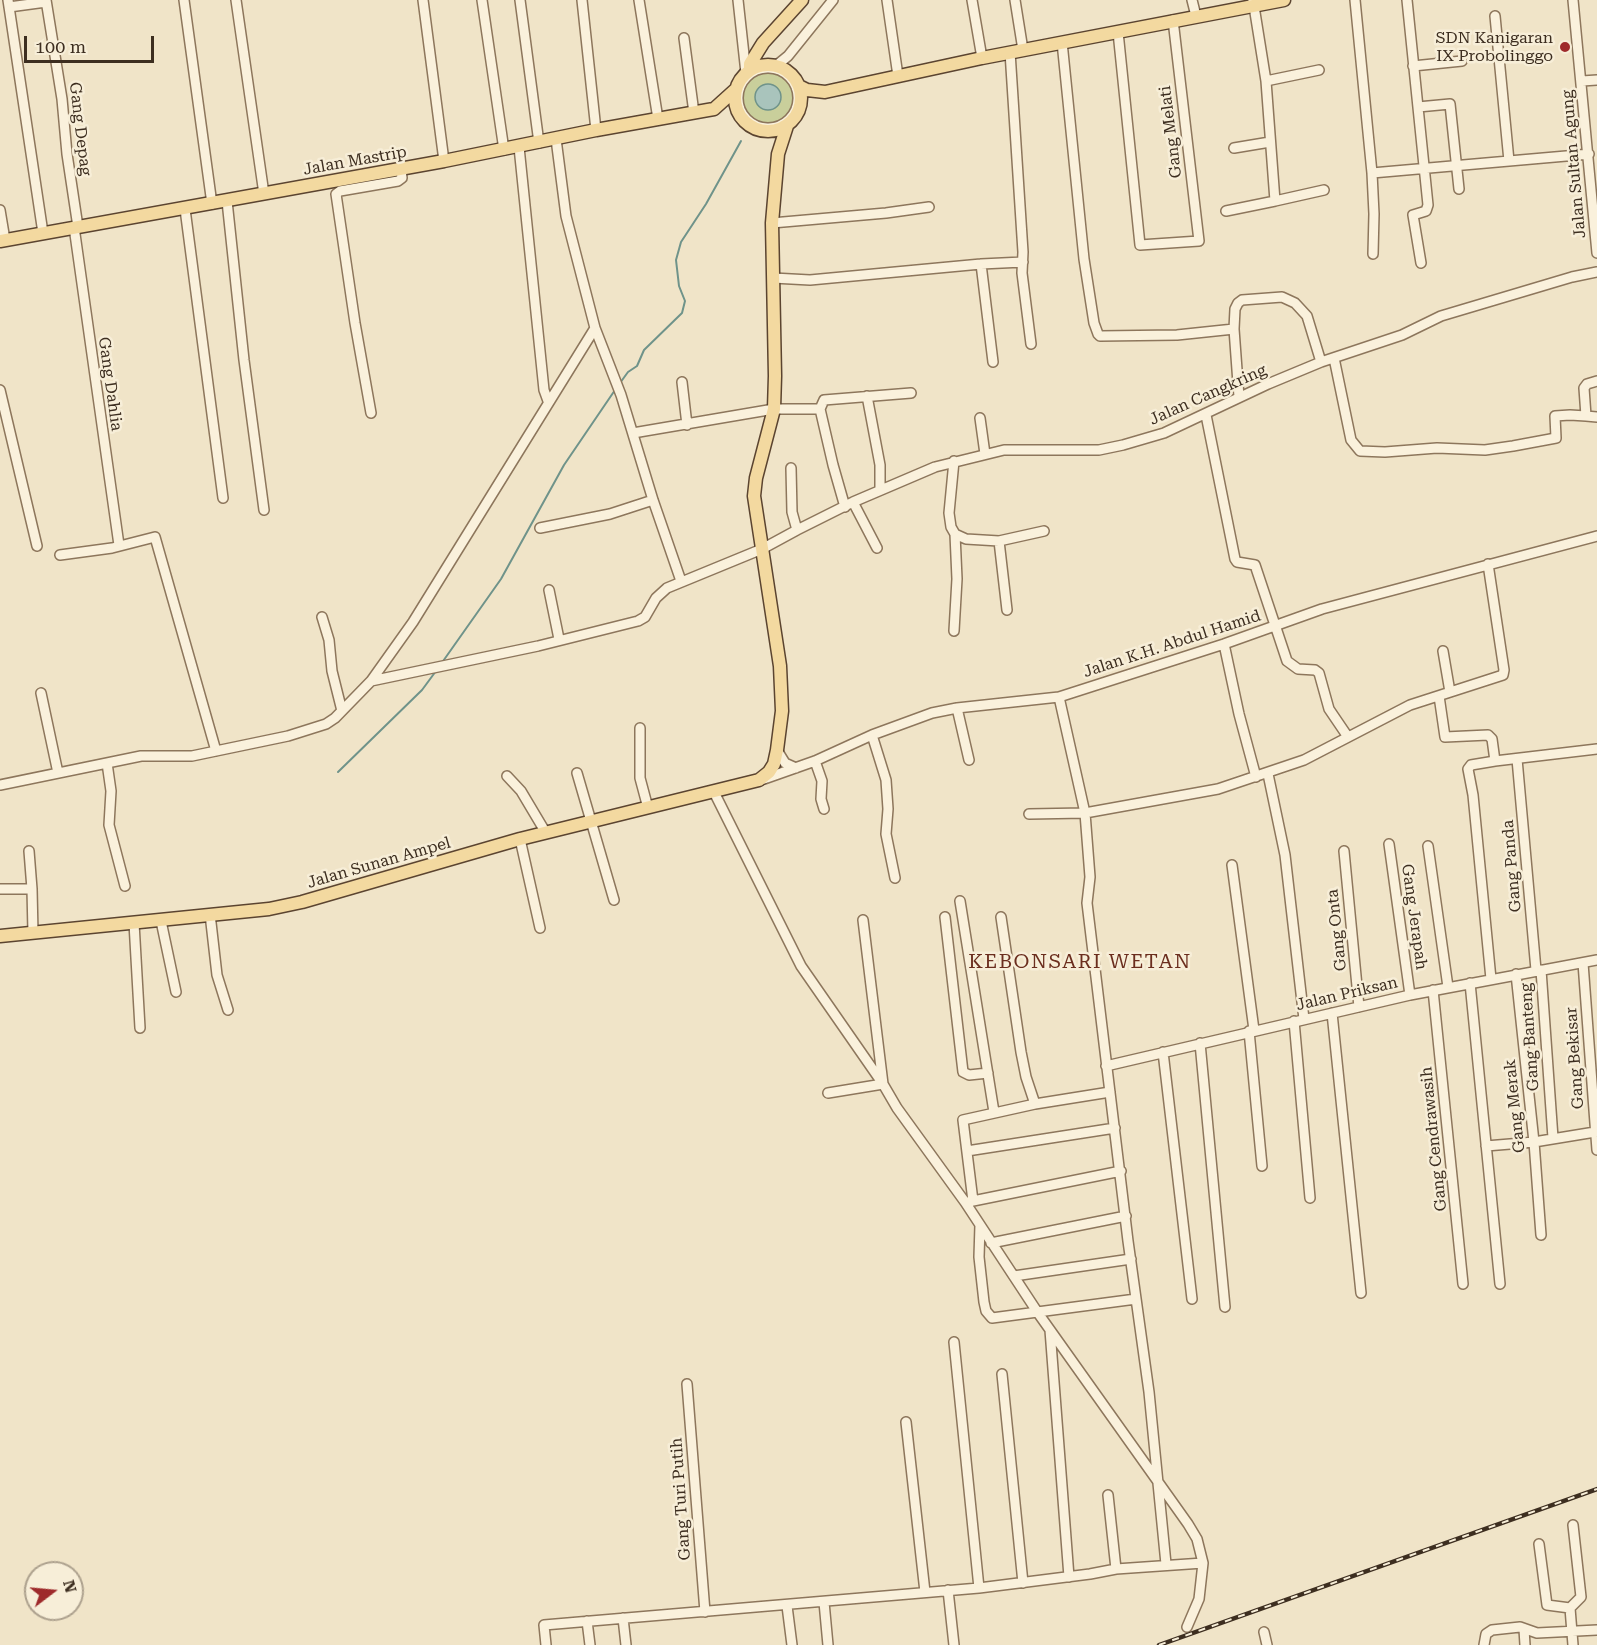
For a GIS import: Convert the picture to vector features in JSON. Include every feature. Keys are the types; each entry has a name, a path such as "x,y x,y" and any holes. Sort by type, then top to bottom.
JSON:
{"main road":[{"path":"748,71 763,43 802,0"},
{"path":"797,110 825,92 1254,3 1284,0"},
{"path":"763,43 772,64"},
{"path":"742,119 735,100 735,90 739,80 748,71 772,64 787,70 800,86 802,97 795,118 787,126 766,131"},
{"path":"800,86 807,90 825,92"},
{"path":"714,109 735,90"},
{"name":"Jalan Mastrip","path":"3,241 264,194 339,186 401,169 714,109 742,119 757,130 766,131"},
{"path":"759,780 769,772 774,764 782,711 780,666 754,496 756,478 774,409 772,223 778,154 787,126"},
{"path":"766,131 776,145 778,154"},
{"name":"Jalan Sunan Ampel","path":"0,936 33,925 134,924 269,909 302,902 520,839 759,780"}],"street":[{"path":"184,0 212,204"},
{"path":"236,0 264,194"},
{"path":"423,0 444,161"},
{"path":"482,0 504,150"},
{"path":"520,0 539,143"},
{"path":"582,0 596,130"},
{"path":"639,0 658,119"},
{"path":"738,0 748,71"},
{"path":"772,64 788,56 833,0"},
{"path":"887,0 898,76"},
{"path":"972,0 982,58"},
{"path":"1015,0 1023,50"},
{"path":"1192,0 1196,16"},
{"path":"1355,0 1374,214 1373,254"},
{"path":"1407,0 1428,209 1413,215 1421,263"},
{"name":"Jalan Sultan Agung","path":"1573,0 1592,157 1597,253"},
{"path":"43,233 9,3 46,1"},
{"name":"Gang Depag","path":"46,1 62,99 76,227"},
{"path":"1254,3 1266,81 1275,201"},
{"path":"1495,16 1509,161"},
{"name":"Gang Melati","path":"1118,32 1140,245 1199,241 1173,20"},
{"path":"684,38 694,112"},
{"path":"1062,42 1084,259 1094,323 1098,334 1100,336 1177,335 1234,329"},
{"path":"1010,52 1022,273 1031,344"},
{"path":"1413,66 1462,61"},
{"path":"760,68 779,69 787,74 797,91 797,110 779,126 769,128 758,126 742,114 738,105 740,86 752,72 760,68"},
{"path":"1266,81 1319,70"},
{"path":"1582,81 1597,80"},
{"path":"1418,107 1450,104 1459,189"},
{"path":"556,139 566,216 595,328 621,395 681,581"},
{"path":"1234,148 1270,142"},
{"path":"519,147 544,390 548,401"},
{"path":"1371,173 1509,161 1592,157"},
{"path":"339,186 336,194 371,413"},
{"path":"1226,211 1324,190"},
{"path":"227,201 244,360 264,510"},
{"path":"772,223 929,207"},
{"path":"185,209 223,498"},
{"path":"0,210 3,241"},
{"name":"Gang Dahlia","path":"76,227 119,545"},
{"path":"773,278 810,280 1023,262"},
{"path":"981,264 993,362"},
{"name":"Jalan Cangkring","path":"371,681 538,646 638,621 645,617 656,598 667,588 762,549 880,490 935,467 1011,450 1106,449 1164,433 1206,415 1239,397 1322,362 1402,335 1441,316 1572,277 1597,272"},
{"path":"1239,397 1234,329 1235,309 1242,300 1282,297 1295,303 1307,316 1322,362"},
{"path":"0,785 141,756 178,754 192,756 288,736 326,724 371,681 413,622 595,328"},
{"path":"1334,358 1351,440 1360,451 1385,452 1452,447 1485,450 1513,446 1556,438 1555,416 1597,417"},
{"path":"1586,416 1584,388 1587,384 1597,381"},
{"path":"682,382 687,425"},
{"path":"0,390 37,546"},
{"path":"877,548 849,505 833,465 820,409 823,400 911,393"},
{"path":"867,396 880,465 880,490"},
{"path":"633,433 774,409 820,409"},
{"path":"1206,415 1235,559 1237,562 1255,565 1287,661 1298,669 1315,670 1319,673 1329,709 1348,737"},
{"path":"980,418 986,454"},
{"path":"954,461 949,513 951,527 955,534 957,579 954,631"},
{"path":"791,468 792,512 797,530"},
{"path":"540,528 610,514 653,500"},
{"path":"955,534 966,539 999,541 1044,531"},
{"name":"Jalan K.H. Abdul Hamid","path":"759,780 815,761 915,718 957,708 1059,697 1333,606 1597,536"},
{"path":"60,555 112,548 153,537 157,539 180,629 216,751"},
{"path":"999,541 1007,610"},
{"path":"1029,814 1085,813 1218,789 1304,760 1410,705 1504,673 1488,564"},
{"path":"549,590 559,639"},
{"path":"322,617 329,640 332,671 342,711"},
{"path":"1224,644 1256,777"},
{"path":"1443,651 1450,692"},
{"path":"41,693 58,773"},
{"path":"1439,696 1445,737 1488,735 1491,739 1495,761"},
{"path":"1059,697 1085,813 1090,878 1087,903 1159,1484 1166,1564"},
{"path":"957,708 969,760"},
{"path":"640,728 640,778 648,808"},
{"path":"872,735 886,780 888,809 886,834 896,878"},
{"path":"1491,979 1473,795 1467,769 1471,765 1495,761 1597,749"},
{"path":"777,750 784,763 796,768"},
{"name":"Gang Panda","path":"1517,759 1538,970"},
{"path":"815,761 822,781 821,799 824,809"},
{"path":"107,763 111,790 108,825 124,886"},
{"path":"577,773 614,900"},
{"path":"1268,774 1285,855 1299,1020 1310,1198"},
{"path":"507,776 519,789 546,833"},
{"path":"714,792 801,966 883,1084 897,1108 969,1202 991,1243 1038,1313 1197,1539 1203,1563 1199,1599 1187,1627"},
{"path":"520,839 540,928"},
{"name":"Gang Jerapah","path":"1389,844 1410,995"},
{"path":"1428,846 1448,987"},
{"path":"29,851 33,925"},
{"name":"Gang Onta","path":"1344,851 1359,1007"},
{"path":"1232,865 1251,1031 1262,1166"},
{"path":"0,889 33,897"},
{"path":"960,901 994,1112"},
{"path":"210,914 217,975 228,1010"},
{"path":"945,917 963,1072 969,1076 988,1073"},
{"path":"1002,917 1021,1052 1035,1104"},
{"path":"863,920 883,1084"},
{"path":"161,921 176,992"},
{"path":"134,924 140,1028"},
{"name":"Jalan Priksan","path":"1106,1066 1433,990 1597,960"},
{"name":"Gang Bekisar","path":"1583,963 1597,1150"},
{"name":"Gang Banteng","path":"1538,970 1553,1138"},
{"name":"Gang Merak","path":"1516,974 1534,1142 1541,1236"},
{"path":"1470,983 1500,1284"},
{"name":"Gang Cendrawasih","path":"1433,990 1463,1284"},
{"path":"1332,1013 1361,1293"},
{"path":"1200,1043 1225,1307"},
{"path":"1163,1052 1192,1299"},
{"path":"828,1093 883,1084"},
{"path":"969,1202 963,1120 1035,1104 1110,1092"},
{"path":"967,1151 1115,1128"},
{"path":"1486,1146 1534,1142 1595,1132"},
{"path":"969,1202 1121,1171"},
{"path":"991,1243 1126,1216"},
{"path":"980,1225 980,1268 984,1302 989,1316 997,1319 1136,1299"},
{"path":"1014,1276 1131,1259"},
{"path":"1050,1327 1069,1577"},
{"path":"954,1342 979,1588"},
{"path":"1002,1374 1023,1583"},
{"name":"Gang Turi Putih","path":"687,1384 705,1612"},
{"path":"906,1422 925,1592"},
{"path":"1108,1495 1116,1569"},
{"path":"1573,1525 1581,1597 1570,1608 1573,1645"},
{"path":"1539,1544 1547,1605 1570,1608"},
{"path":"546,1645 544,1625 979,1588 1116,1569 1203,1563"},
{"path":"948,1590 954,1645"},
{"path":"824,1602 828,1645"},
{"path":"787,1606 792,1645"},
{"path":"623,1618 626,1645"},
{"path":"586,1621 590,1645"},
{"path":"1484,1645 1488,1632 1520,1628 1537,1633 1597,1630"},
{"path":"1524,1629 1525,1645"},
{"path":"1264,1632 1266,1645"}],"green space":[{"path":"767,70 778,72 787,78 793,87 795,98 793,109 787,118 778,124 767,126 756,124 747,118 741,109 739,98 741,87 747,78 756,72"}],"water":[{"path":"768,84 777,88 781,97 777,106 768,110 759,106 755,97 759,88"}],"waterway":[{"path":"620,383 628,372 637,366 644,350 682,313 685,301 679,286 676,260 681,242 706,204 741,141"},
{"path":"441,664 501,579 564,465 615,390"},
{"path":"338,772 422,690 436,671"}],"railway":[{"path":"1159,1645 1597,1489"}],"place":[{"name":"SDN Kanigaran IX Probolinggo","path":"1565,47"}],"district":[{"name":"KEBONSARI WETAN","path":"1080,962"}]}
